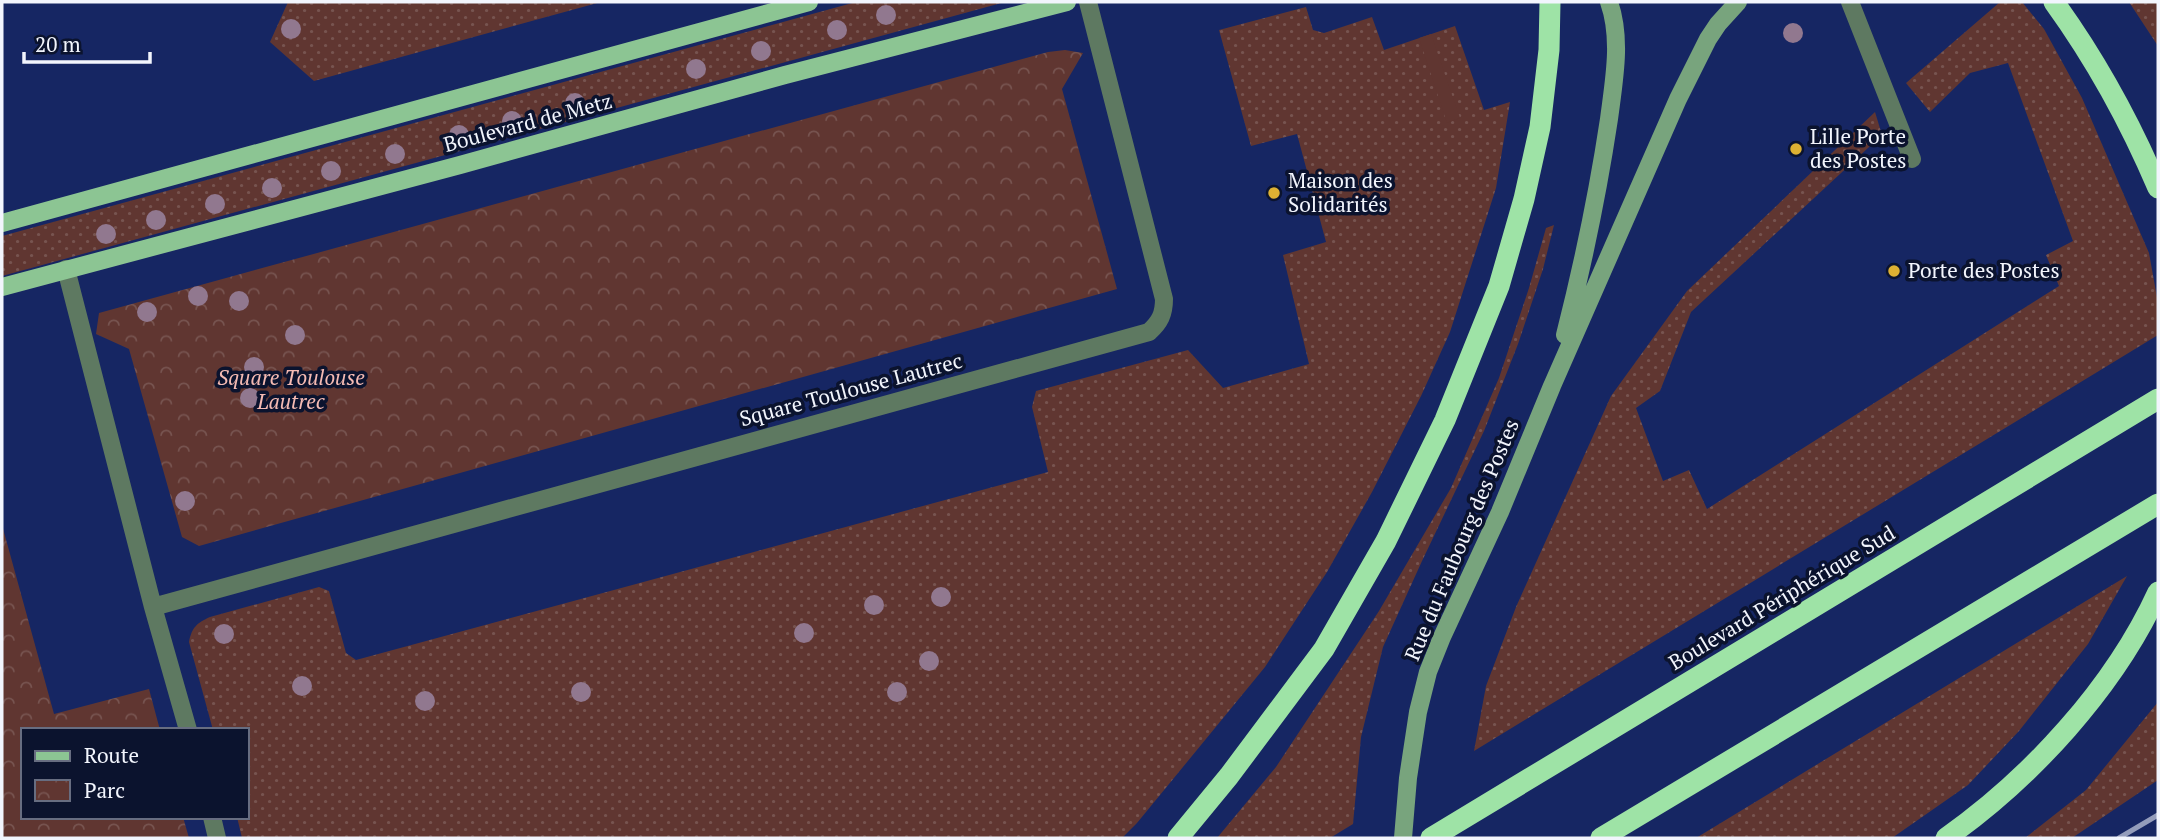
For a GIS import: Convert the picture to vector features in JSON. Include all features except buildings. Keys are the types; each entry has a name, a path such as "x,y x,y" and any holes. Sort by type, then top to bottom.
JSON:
{"highway":[{"path":"1178,838 1230,776 1324,649 1386,541 1445,420 1499,286 1524,199 1540,127 1549,50 1550,2"},
{"path":"2054,2 2122,109 2158,187"},
{"name":"Boulevard Périphérique Sud","path":"1431,838 2158,399"},
{"path":"1601,838 2158,504"},
{"path":"1946,838 1981,813 2052,745 2093,696 2137,634 2158,592"}],"main road":[{"name":"Boulevard de Metz","path":"2,223 809,2"},
{"name":"Boulevard de Metz","path":"2,287 473,162 785,75 1066,2"},
{"name":"Rue du Faubourg des Postes","path":"1552,386 1582,266 1613,89 1617,41 1609,2"},
{"name":"Rue du Faubourg des Postes","path":"1403,838 1412,743 1429,672 1678,99 1708,38 1738,2"}],"street":[{"name":"Square Toulouse Lautrec","path":"153,607 1149,332 1164,311 1164,299 1088,2"},
{"path":"1850,2 1912,159"},
{"path":"66,269 153,607 187,728"},
{"path":"212,819 217,838"}],"green space":[{"path":"288,2 601,2 314,81 270,42"},
{"path":"856,2 1005,2 2,276 2,236"},
{"path":"2000,2 2022,2 2044,29 2082,98 2149,253 2158,303 2158,335 1474,751 1486,686 1516,607 1611,396 1687,291 1875,112 1882,135 1691,312 1660,391 1636,408 1663,481 1689,470 1707,509 2059,286 2046,255 2073,241 2008,63 1970,73 1930,112 1906,83"},
{"path":"2129,2 2158,2 2158,46"},
{"path":"1306,7 1313,30 1324,33 1372,17 1384,50 1455,26 1484,110 1510,102 1496,188 1450,332 1372,492 1327,572 1265,667 1122,838 242,838 237,819 248,819 248,728 212,728 189,642 196,626 210,617 319,587 329,591 346,653 356,660 1048,472 1032,407 1036,391 1188,350 1223,388 1309,364 1283,255 1326,242 1297,134 1251,146 1219,30"},
{"path":"1431,34 1460,118 1447,123 1419,38"},
{"name":"Square Toulouse Lautrec","path":"1065,50 1083,53 1062,89 1117,289 199,546 182,537 129,349 96,334 99,313 1048,52"},
{"path":"1554,225 1543,269 1518,344 1484,431 1383,647 1361,737 1353,824 1330,838 1217,838 1276,767 1379,611 1451,488 1499,378 1546,228"},
{"path":"2,525 54,714 149,689 159,728 21,728 21,819 184,819 189,838 2,838"},
{"path":"2127,576 2088,644 2019,731 1968,785 1892,838 1696,838"},
{"path":"2158,702 2158,780 2072,838 2025,838 2086,790"}],"railway":[{"path":"2119,838 2158,815"}],"place":[{"name":"Lille Porte des Postes","path":"1796,149"},
{"name":"Maison des Solidarités","path":"1274,193"},
{"name":"Porte des Postes","path":"1894,271"}]}
